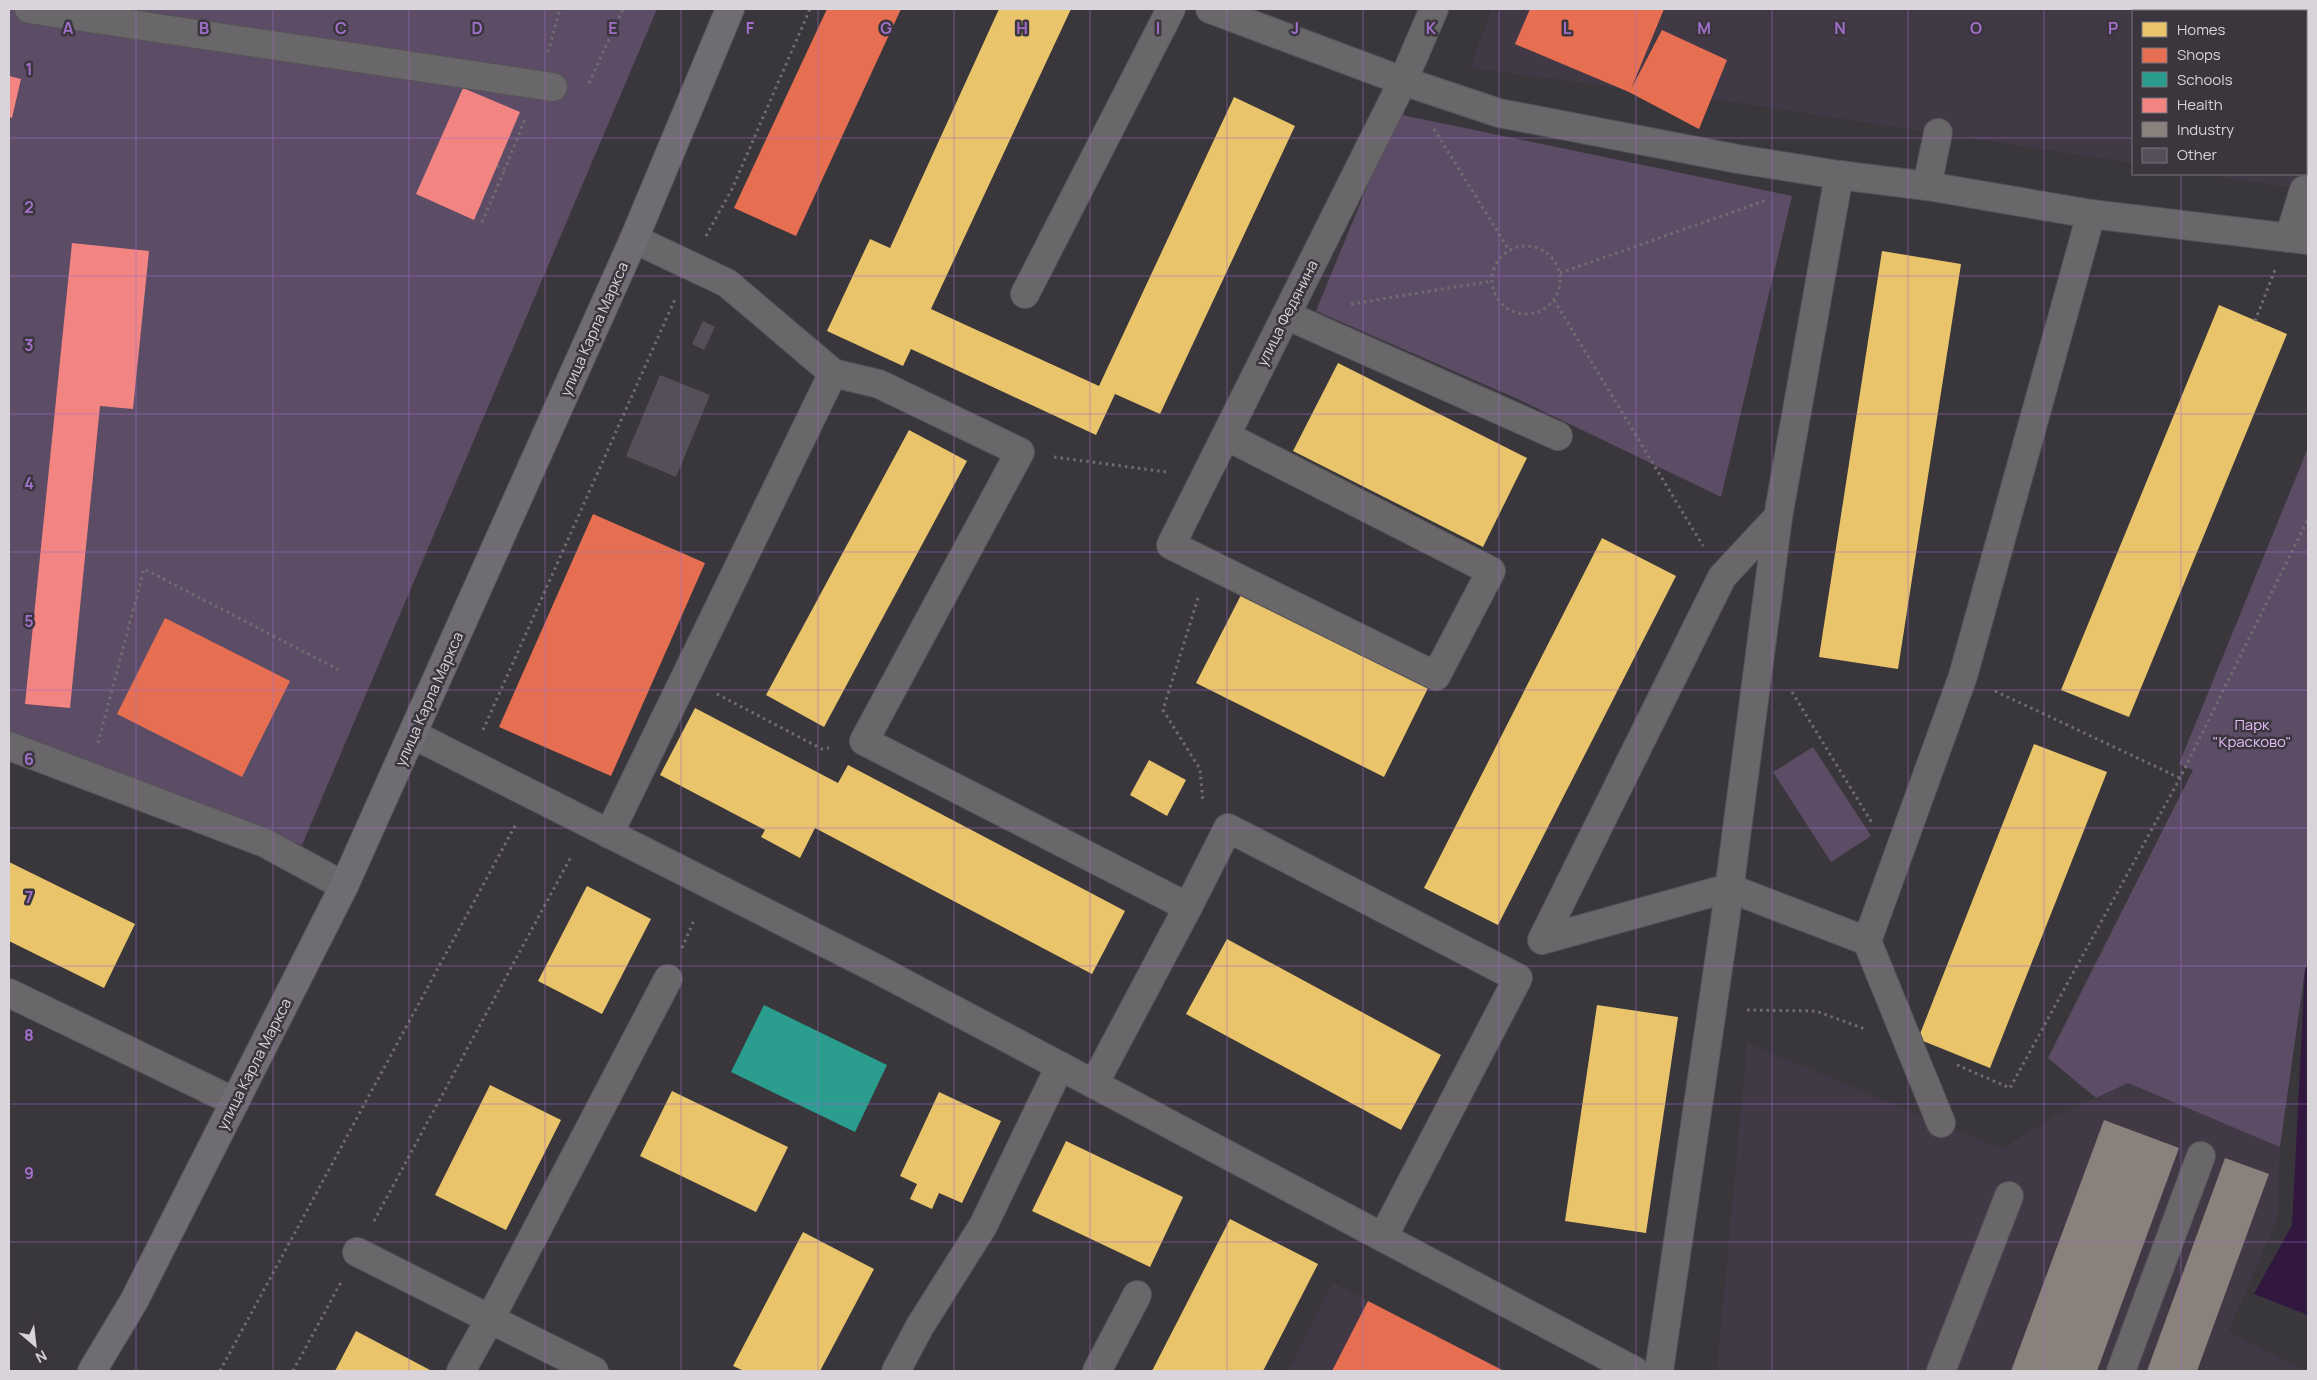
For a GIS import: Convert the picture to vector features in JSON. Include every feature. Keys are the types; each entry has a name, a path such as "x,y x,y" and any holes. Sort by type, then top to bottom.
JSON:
{"main road":[{"name":"улица Карла Маркса","path":"92,1371 134,1301 344,886 414,735 634,239 730,9"}],"street":[{"path":"30,9 546,86"},
{"path":"1025,294 1171,9"},
{"path":"1210,9 1403,81 1499,113 1738,159 1839,175 1927,186 2091,214 2298,239 2304,190"},
{"name":"улица Федянина","path":"1209,564 1170,545 1403,81 1434,9"},
{"path":"1927,186 1938,133"},
{"path":"1659,1371 1729,888 1778,517 1839,175"},
{"path":"1941,1123 1867,941 1963,676 2091,214"},
{"path":"634,239 727,283 833,373 879,384 1020,452 864,741 1188,907"},
{"path":"1286,315 1558,436"},
{"path":"600,829 685,678 833,373"},
{"path":"1209,564 1436,676 1491,571 1226,436"},
{"path":"1778,517 1722,577 1542,940 1729,888 1867,941"},
{"path":"414,735 877,969 1635,1371"},
{"path":"9,746 265,843 344,886"},
{"path":"1094,1084 1228,828 1518,978 1383,1237"},
{"path":"461,1371 668,979"},
{"path":"9,993 235,1102"},
{"path":"896,1371 920,1326 983,1226 1060,1066"},
{"path":"2121,1371 2201,1156"},
{"path":"1941,1371 2009,1196"},
{"path":"357,1252 594,1371"},
{"path":"1098,1371 1137,1294"}],"path":[{"path":"482,222 505,169 546,86 560,9"},
{"path":"586,91 623,9"},
{"path":"468,762 690,266 732,188 810,9"},
{"path":"1403,81 1509,250"},
{"path":"497,166 505,169"},
{"path":"1560,272 1774,198"},
{"path":"1520,246 1532,246 1543,250 1554,260 1560,272 1560,287 1554,300 1543,310 1530,314 1516,313 1504,306 1495,295 1492,281 1494,268 1500,257 1509,250 1520,246"},
{"path":"2255,320 2276,267"},
{"path":"1344,305 1492,281"},
{"path":"1020,452 1205,478"},
{"path":"1712,1010 1816,1011 1909,1046 2010,1088 2180,778 2308,519"},
{"path":"1204,813 1200,769 1163,710 1209,564"},
{"path":"89,777 144,568 339,670"},
{"path":"1963,676 2180,778"},
{"path":"685,678 822,749 864,741"},
{"path":"220,1371 532,795"},
{"path":"293,1371 357,1252 600,829"},
{"path":"668,979 710,884"}],"shaded area":[{"path":"1492,9 2308,9 2308,190 2208,175 2307,175 2307,10 2132,10 2132,163 1719,100 1470,68"},
{"path":"2308,965 2308,1315 2254,1294 2292,1225 2305,969"},
{"path":"1747,1043 2002,1149 2048,1120 2128,1083 2280,1147 2277,1219 2228,1332 2308,1371 1717,1371"},
{"path":"1333,1283 1506,1371 1288,1371"}],"green space":[{"path":"9,9 657,9 302,845 9,738"},
{"path":"1397,114 1792,196 1721,497 1520,400 1316,311"},
{"name":"Парк \"Красково\"","path":"2308,448 2308,965 2305,970 2280,1147 2128,1083 2096,1098 2048,1058 2193,770 2179,764"},
{"path":"1813,747 1871,836 1831,862 1773,772"}],"building: Homes":[{"path":"999,9 1071,9 931,309 1099,386 1234,97 1295,126 1160,414 1115,394 1096,435 911,349 903,366 827,331 870,239 890,248"},
{"path":"1882,251 1961,264 1898,669 1819,657"},
{"path":"2219,305 2287,334 2129,717 2061,690"},
{"path":"1338,363 1527,458 1483,547 1293,451"},
{"path":"909,430 967,461 824,727 766,695"},
{"path":"1602,538 1676,576 1498,925 1424,888"},
{"path":"1241,595 1428,688 1384,777 1196,683"},
{"path":"695,708 838,783 848,765 1125,911 1092,974 815,828 800,858 761,837 765,830 660,775"},
{"path":"2034,744 2107,772 1990,1068 1918,1039"},
{"path":"1149,760 1186,780 1167,816 1130,795"},
{"path":"9,862 135,924 104,988 9,941"},
{"path":"587,886 651,919 602,1014 538,981"},
{"path":"1227,939 1441,1055 1401,1130 1186,1014"},
{"path":"1597,1005 1678,1017 1646,1233 1565,1221"},
{"path":"490,1085 561,1120 506,1230 435,1195"},
{"path":"672,1091 788,1147 756,1212 640,1156"},
{"path":"939,1092 1001,1121 962,1203 939,1193 932,1209 910,1199 917,1184 900,1176"},
{"path":"1066,1141 1183,1197 1150,1267 1032,1211"},
{"path":"1230,1219 1318,1264 1263,1371 1152,1371"},
{"path":"803,1232 874,1269 820,1371 744,1371 733,1366"},
{"path":"356,1331 430,1370 335,1371"}],"building: Shops":[{"path":"827,9 901,9 796,236 734,208"},
{"path":"1530,9 1664,9 1631,89 1662,30 1727,60 1699,129 1629,92 1515,44"},
{"path":"593,514 705,563 611,776 499,727"},
{"path":"165,618 290,681 242,777 117,714"},
{"path":"1368,1301 1504,1371 1332,1371"}],"building: Schools":[{"path":"2205,9 2247,9 2246,10"},
{"path":"764,1005 887,1065 855,1132 731,1072"}],"building: Health":[{"path":"9,76 21,79 12,118 9,117"},
{"path":"463,88 520,112 474,220 416,194"},
{"path":"72,243 149,251 133,409 100,406 70,708 25,704"}],"building: Industry":[{"path":"2104,1120 2179,1148 2097,1371 2011,1371"},
{"path":"2225,1158 2269,1174 2197,1371 2147,1371"}],"building: Other":[{"path":"703,321 715,327 704,350 692,344"},
{"path":"660,375 710,395 676,477 626,456"}]}
